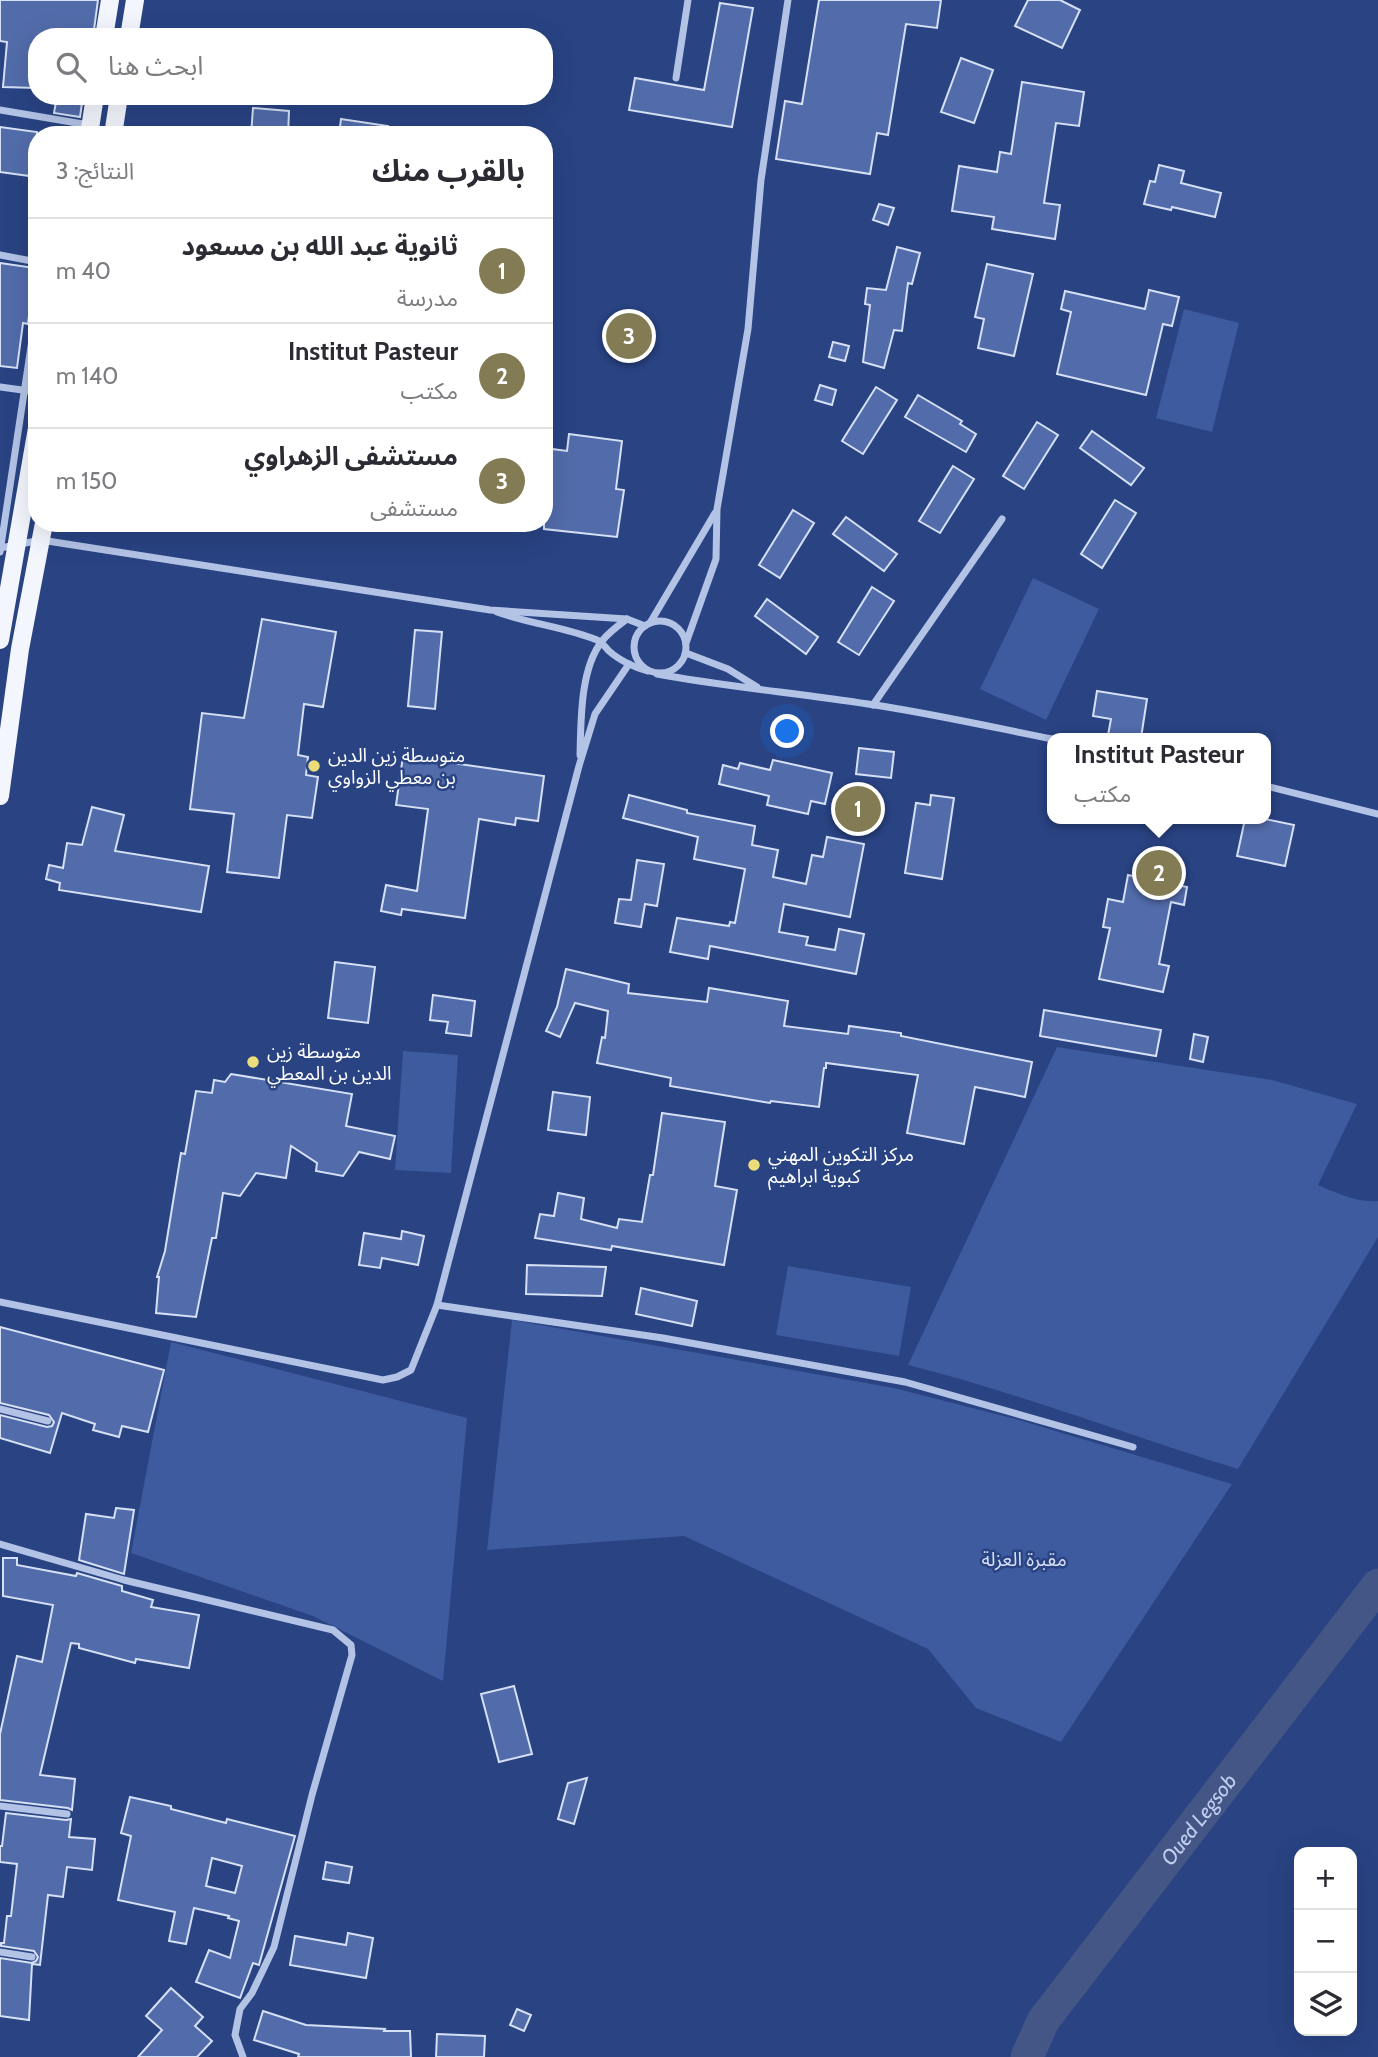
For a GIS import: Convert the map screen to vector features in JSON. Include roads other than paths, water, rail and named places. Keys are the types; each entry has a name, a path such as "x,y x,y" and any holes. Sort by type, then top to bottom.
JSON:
{"main road":[{"path":"105,28 110,0"},
{"path":"130,28 135,0"},
{"path":"91,126 94,105"},
{"path":"114,126 118,105"},
{"path":"0,640 4,548 28,461"},
{"path":"0,796 20,649 42,532"}],"street":[{"path":"676,78 688,0"},
{"path":"686,643 716,559 717,509 748,329 761,180 788,0"},
{"path":"0,110 72,126"},
{"path":"0,255 28,260"},
{"path":"4,548 28,360"},
{"path":"0,387 28,391"},
{"path":"648,671 635,658 633,649 638,632 647,624 717,509"},
{"path":"873,705 1002,519"},
{"path":"4,548 40,532"},
{"path":"48,532 490,610 628,619 647,624 665,621 673,624 684,635 686,653 679,666 672,671 657,674"},
{"path":"490,610 522,621 571,631 601,642 610,652 629,664 657,674 723,686 758,688 873,705 1047,738"},
{"path":"579,766 582,705 593,657 601,642 628,619"},
{"path":"686,653 728,669 758,688"},
{"path":"0,1302 383,1380 411,1370 437,1305 595,714 629,664"},
{"path":"1271,787 1378,814"},
{"path":"437,1305 663,1338 905,1381 1133,1447"},
{"path":"0,1409 48,1421"},
{"path":"0,1544 124,1580 333,1630 351,1645 352,1655 312,1795 274,1947 252,1993 240,2009 235,2035 243,2057"},
{"path":"0,1806 67,1814"},
{"path":"0,1952 32,1957"}],"waterway":[{"name":"Oued Legsob","path":"1027,2057 1043,2021 1378,1585"}],"place":[{"name":"مستشفى الزهراوي","path":"629,336"},
{"name":"متوسطة زين الدين بن معطي الزواوي","path":"314,766"},
{"name":"ثانوية عبد الله بن مسعود","path":"858,809"},
{"name":"Institut Pasteur","path":"1159,873"},
{"name":"متوسطة زين الدين بن المعطي","path":"253,1062"},
{"name":"مركز التكوين المهني كبوية ابراهيم","path":"754,1165"}],"park label":[{"name":"مقبرة العزلة","path":"1024,1559"}]}
